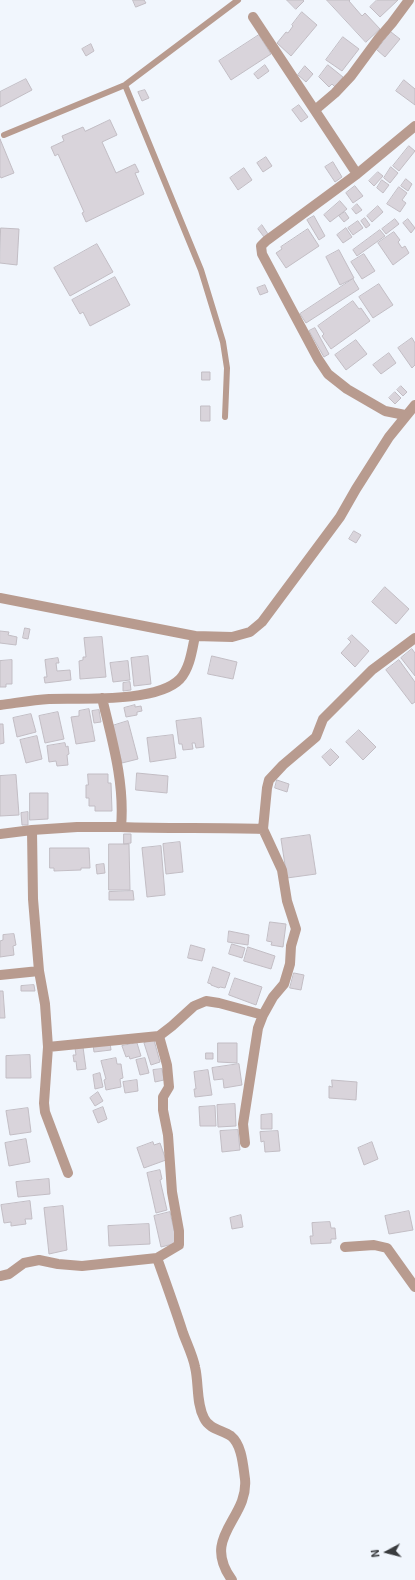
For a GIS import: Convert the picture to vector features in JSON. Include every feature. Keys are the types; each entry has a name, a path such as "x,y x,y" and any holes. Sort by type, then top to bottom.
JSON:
{"street":[{"path":"315,110 335,94 351,76 409,0"},
{"path":"253,17 357,174"},
{"path":"405,415 385,411 347,389 328,374 318,359 262,254 261,246 357,174 415,126"},
{"path":"0,598 195,636 232,637 250,632 262,622 340,517 389,437 401,423 405,415 415,405"},
{"path":"0,705 47,700 139,696 156,692 180,679 188,664 195,636"},
{"path":"245,1143 243,1124 258,1028 263,1015 284,984 290,964 291,946 296,929 286,901 282,870 263,829 269,780 283,765 316,737 323,719 372,670 415,638"},
{"path":"102,698 116,755 123,807 121,827"},
{"path":"0,834 77,827 155,829 230,827 263,829"},
{"path":"32,830 33,899 39,971 48,1047 44,1089 45,1112 68,1173"},
{"path":"0,975 39,971"},
{"path":"48,1047 159,1036 194,1006 206,1001 263,1015"},
{"path":"0,1276 9,1274 24,1263 39,1260 58,1264 82,1266 157,1258 180,1245 172,1192 168,1135 163,1110 163,1097 169,1087 167,1065 159,1036"},
{"path":"345,1248 374,1245 387,1248 415,1287"},
{"path":"157,1258 195,1367 201,1412 209,1426 231,1437 237,1443 241,1456 245,1481 243,1500 225,1531 221,1545 221,1555 228,1574 232,1580"}],"lane":[{"path":"4,135 124,85 238,0"},
{"path":"124,85 200,270 221,335 227,368 225,417"}],"building":[{"path":"133,0 144,0 146,3 136,7"},
{"path":"287,0 303,0 304,1 296,9"},
{"path":"327,0 350,0 349,1 362,16 365,13 380,29 366,42"},
{"path":"377,0 398,0 380,17 370,7"},
{"path":"302,12 317,25 291,56 277,43 286,32 288,33"},
{"path":"391,32 400,39 385,57 377,50"},
{"path":"259,35 271,54 231,80 219,61"},
{"path":"343,37 359,49 342,71 326,60"},
{"path":"91,44 94,51 86,56 82,49"},
{"path":"265,65 269,71 258,79 254,74"},
{"path":"328,65 343,77 335,87 332,84 329,87 319,77"},
{"path":"305,66 313,74 306,82 298,75"},
{"path":"26,79 32,90 0,107 0,92"},
{"path":"404,80 415,89 415,105 396,91"},
{"path":"145,90 149,98 142,101 138,92"},
{"path":"299,105 308,117 301,122 292,110"},
{"path":"110,120 117,135 102,142 116,173 135,164 139,172 135,173 144,194 86,222 82,213 84,212 58,154 55,156 51,147 64,141 62,136 83,127 85,131"},
{"path":"0,139 14,173 1,178 0,176"},
{"path":"409,146 415,151 399,171 393,166"},
{"path":"266,157 272,166 263,172 257,163"},
{"path":"333,162 342,177 335,182 325,167"},
{"path":"391,167 398,173 390,183 384,178"},
{"path":"244,168 252,180 238,190 230,178"},
{"path":"378,172 383,176 374,186 369,181"},
{"path":"406,179 412,184 408,191 401,186"},
{"path":"382,180 389,185 383,193 377,188"},
{"path":"355,186 363,196 353,203 346,193"},
{"path":"399,187 407,193 402,200 406,203 400,212 387,204"},
{"path":"340,201 347,209 330,222 324,215"},
{"path":"357,204 362,210 356,214 352,209"},
{"path":"378,206 383,212 372,222 367,216"},
{"path":"345,212 349,218 344,222 339,216"},
{"path":"314,216 325,236 319,240 307,220"},
{"path":"365,218 370,225 366,228 361,221"},
{"path":"395,219 399,224 386,234 382,229"},
{"path":"408,219 415,228 411,233 403,223"},
{"path":"358,221 363,228 353,235 348,228"},
{"path":"262,225 268,234 264,237 258,229"},
{"path":"1,228 19,229 17,265 0,263"},
{"path":"346,228 352,237 343,243 337,235"},
{"path":"308,229 319,246 286,268 276,253 282,249 281,247"},
{"path":"380,230 385,236 357,256 353,250"},
{"path":"394,232 400,240 398,242 402,248 405,246 409,253 393,265 378,243"},
{"path":"97,244 113,272 70,296 54,268"},
{"path":"339,250 354,278 340,285 326,257"},
{"path":"364,254 375,271 362,279 351,262"},
{"path":"115,277 130,305 90,326 83,312 80,314 72,300"},
{"path":"353,279 359,289 306,323 300,314"},
{"path":"379,284 393,305 373,318 359,297"},
{"path":"265,285 268,292 260,295 257,288"},
{"path":"353,301 359,309 361,308 370,321 331,349 322,336 324,334 318,326"},
{"path":"315,328 329,354 324,357 309,331"},
{"path":"412,338 415,343 415,365 412,368 398,348"},
{"path":"356,340 367,354 346,370 335,355"},
{"path":"389,353 396,363 381,374 373,365"},
{"path":"202,372 210,372 210,380 202,380"},
{"path":"401,386 407,392 403,396 397,390"},
{"path":"395,392 401,398 395,404 389,398"},
{"path":"201,406 210,406 210,421 201,421"},
{"path":"354,531 361,535 356,543 349,539"},
{"path":"385,587 409,609 396,624 372,602"},
{"path":"25,628 30,629 28,639 23,638"},
{"path":"0,631 9,632 8,635 17,637 16,645 0,643"},
{"path":"352,635 369,651 355,667 341,653 351,642 348,639"},
{"path":"102,637 106,677 80,679 79,661 83,660 83,657 86,657 84,638"},
{"path":"412,649 415,653 415,676 401,658"},
{"path":"148,656 151,684 134,686 131,658"},
{"path":"212,656 237,662 233,679 208,674"},
{"path":"58,658 59,663 56,663 57,671 70,670 71,680 45,683 44,677 47,677 45,660"},
{"path":"12,660 12,684 6,684 6,687 0,687 0,661"},
{"path":"399,660 415,682 415,702 412,704 386,670"},
{"path":"128,661 130,680 113,682 110,663"},
{"path":"130,682 131,690 123,691 123,683"},
{"path":"135,705 135,707 141,706 142,711 137,712 137,715 126,717 124,708"},
{"path":"89,709 95,741 76,744 71,717 79,716 79,711"},
{"path":"99,710 101,722 94,723 92,711"},
{"path":"58,712 64,739 45,743 39,716"},
{"path":"31,714 36,732 17,737 13,718"},
{"path":"201,718 204,747 196,748 195,743 192,743 193,749 183,750 182,744 179,744 176,721"},
{"path":"128,721 138,759 122,763 112,726"},
{"path":"0,724 3,724 4,743 0,744"},
{"path":"359,730 376,747 363,760 346,742"},
{"path":"173,735 176,758 150,762 147,738"},
{"path":"37,736 42,759 26,763 20,740"},
{"path":"65,743 66,747 68,746 68,765 57,766 56,761 49,762 47,746"},
{"path":"331,749 339,757 330,766 322,757"},
{"path":"137,773 168,776 167,793 136,790"},
{"path":"88,774 108,774 108,783 111,783 112,811 95,811 95,806 89,806 89,798 86,798"},
{"path":"16,775 19,815 0,816 0,776"},
{"path":"277,780 289,784 287,792 275,788"},
{"path":"30,793 48,793 48,819 30,820"},
{"path":"28,812 28,825 22,825 21,813"},
{"path":"124,834 131,834 131,843 124,844"},
{"path":"310,835 316,874 287,878 281,839"},
{"path":"180,842 183,872 166,874 163,844"},
{"path":"109,844 129,844 130,890 109,890"},
{"path":"161,846 165,895 147,897 142,848"},
{"path":"50,848 89,848 90,868 81,868 81,870 54,871 54,868 50,868"},
{"path":"104,864 105,873 97,874 96,865"},
{"path":"133,891 134,900 109,900 109,892"},
{"path":"270,922 286,924 283,947 271,945 272,942 267,941"},
{"path":"229,931 249,935 248,945 228,942"},
{"path":"14,934 16,945 13,946 14,955 0,957 0,941 3,940 3,935"},
{"path":"232,944 245,948 242,958 229,954"},
{"path":"191,945 205,949 202,961 188,958"},
{"path":"248,947 275,956 271,969 244,961"},
{"path":"213,967 230,973 225,988 219,988 208,983"},
{"path":"294,973 304,975 301,990 290,988"},
{"path":"235,978 262,987 256,1005 229,995"},
{"path":"34,985 35,991 21,991 21,986"},
{"path":"0,991 3,991 5,1018 0,1018"},
{"path":"154,1040 160,1062 151,1065 144,1043"},
{"path":"110,1042 111,1050 94,1052 93,1045"},
{"path":"137,1043 141,1056 130,1059 129,1056 126,1057 122,1046"},
{"path":"218,1043 237,1043 237,1063 218,1062"},
{"path":"83,1047 86,1069 77,1070 76,1061 74,1062 73,1055 76,1055 75,1048"},
{"path":"206,1053 213,1053 213,1059 206,1059"},
{"path":"30,1055 31,1078 6,1078 6,1056"},
{"path":"116,1058 117,1064 121,1064 123,1078 120,1079 121,1087 106,1090 104,1080 106,1079 101,1061"},
{"path":"145,1058 149,1073 140,1075 136,1060"},
{"path":"239,1064 242,1085 224,1088 223,1079 214,1080 212,1068"},
{"path":"162,1069 164,1080 155,1082 153,1070"},
{"path":"208,1070 212,1095 195,1097 194,1089 196,1089 194,1072"},
{"path":"100,1073 103,1087 95,1089 93,1075"},
{"path":"137,1080 138,1091 125,1093 123,1082"},
{"path":"332,1080 357,1082 356,1100 329,1098 329,1086 332,1087"},
{"path":"98,1092 103,1101 95,1106 90,1098"},
{"path":"235,1104 236,1126 218,1127 217,1105"},
{"path":"215,1106 216,1126 200,1126 199,1107"},
{"path":"103,1107 107,1119 98,1123 93,1111"},
{"path":"28,1108 31,1132 10,1135 6,1111"},
{"path":"272,1114 272,1129 261,1129 261,1115"},
{"path":"238,1130 240,1150 222,1152 220,1131"},
{"path":"278,1131 280,1151 265,1152 264,1141 261,1142 260,1132"},
{"path":"26,1139 30,1162 9,1166 5,1143"},
{"path":"153,1142 154,1145 160,1143 166,1160 144,1168 137,1148"},
{"path":"372,1142 378,1159 364,1165 358,1148"},
{"path":"160,1170 162,1179 160,1180 167,1210 156,1213 147,1173"},
{"path":"49,1179 50,1194 18,1197 16,1182"},
{"path":"30,1201 32,1219 25,1219 26,1224 11,1226 11,1222 4,1223 1,1205"},
{"path":"63,1206 67,1250 49,1254 44,1208"},
{"path":"409,1211 413,1230 389,1234 385,1216"},
{"path":"170,1212 177,1243 161,1247 154,1216"},
{"path":"241,1215 243,1227 232,1229 230,1218"},
{"path":"330,1222 331,1228 335,1228 336,1239 331,1239 331,1243 311,1244 310,1236 313,1236 312,1223"},
{"path":"149,1224 150,1244 109,1246 108,1226"}]}
